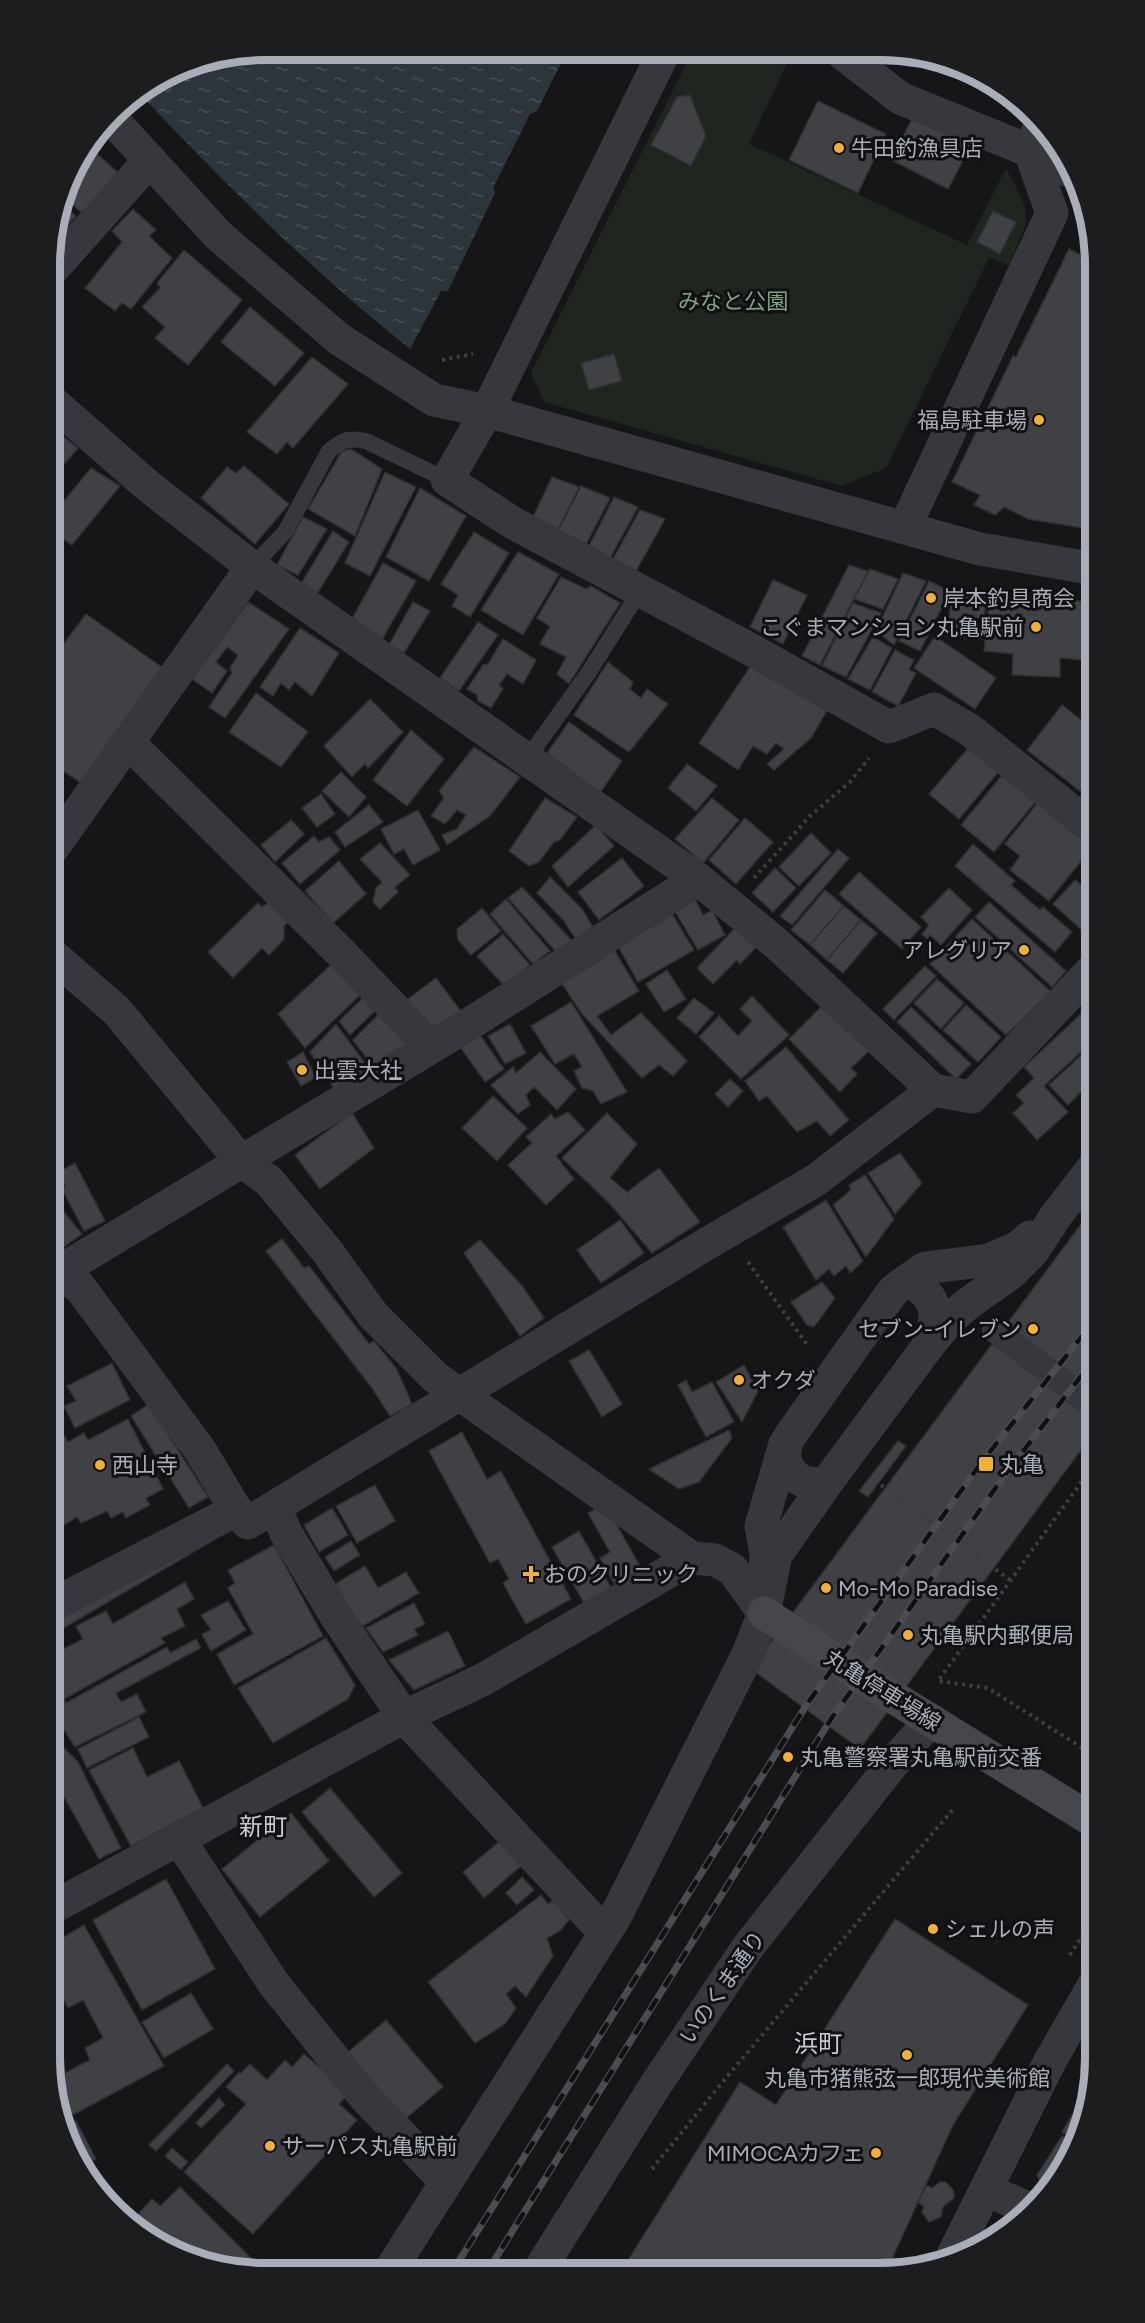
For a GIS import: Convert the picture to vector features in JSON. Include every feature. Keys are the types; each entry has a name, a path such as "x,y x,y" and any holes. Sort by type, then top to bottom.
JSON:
{"main road":[{"name":"丸亀停車場線","path":"764,1613 1085,1816"}],"street":[{"path":"660,60 487,411 447,480 513,523 748,648 889,727 934,709 970,730 1085,822"},
{"path":"851,60 900,98 1035,140 1054,158"},
{"path":"117,124 218,235 339,339 434,400 487,411 980,549 1085,567"},
{"path":"905,527 1052,213 1035,140"},
{"path":"60,261 150,160"},
{"path":"60,409 148,486 252,567 698,879 777,944 933,1090 972,1097 1085,978"},
{"path":"60,838 252,567"},
{"path":"128,742 341,953 431,1047"},
{"path":"60,1266 431,1047 698,879"},
{"path":"60,962 117,1011 240,1160 269,1181 327,1251 373,1315 435,1377 692,1558 715,1560 732,1569 764,1613"},
{"path":"60,1275 79,1286 200,1450 236,1510 249,1523 816,1180 933,1090"},
{"path":"395,2263 614,1919 748,1654 764,1613 776,1555 931,1342 952,1317 1018,1267 1033,1251 1055,1217 1085,1178"},
{"path":"764,1613 766,1553 761,1526 785,1444 893,1291 926,1268 989,1260 1019,1247 1055,1217"},
{"path":"901,1285 912,1282 931,1298 936,1323 931,1342"},
{"path":"995,1330 1085,1399"},
{"path":"785,1444 784,1455 787,1465 795,1476 807,1483 817,1485 828,1481"},
{"path":"275,1506 286,1533 336,1616 404,1717 605,1933"},
{"path":"60,1601 236,1510"},
{"path":"60,1904 404,1717 484,1679 692,1558"},
{"name":"いのくま通り","path":"544,2263 655,2086 747,1947 894,1762 931,1720"},
{"path":"179,1839 274,1984 363,2095 445,2181"},
{"path":"957,2248 1050,2061 1085,2000"},
{"path":"986,2190 1022,2205"}],"lane":[{"path":"252,567 285,532 329,451 341,442 352,438 366,441 447,480"},
{"path":"527,759 587,675 640,591"}],"path":[{"path":"729,906 811,816 850,782 893,726"},
{"path":"727,1232 815,1355"},
{"path":"1085,1477 938,1681 988,1688 1085,1750"},
{"path":"881,1485 1010,1580"},
{"path":"652,2169 954,1808"},
{"path":"1064,1964 1085,1931"}],"green space":[{"name":"みなと公園","path":"688,60 789,60 749,144 967,245 1006,168 1022,199 1026,211 1026,224 1009,265 989,258 886,468 842,486 544,402 531,373"}],"water":[{"path":"252,60 562,60 537,111 530,114 493,188 495,193 448,291 441,291 410,349 304,258 145,99 162,87 199,71"}],"building":[{"path":"690,95 706,136 691,166 651,145 677,97"},
{"path":"818,101 886,134 858,193 789,160"},
{"path":"914,115 972,143 948,189 891,160"},
{"path":"94,152 121,175 83,214 70,203 81,174"},
{"path":"68,209 76,216 63,231"},
{"path":"133,209 156,230 149,236 172,258 131,309 122,303 115,311 85,288 122,242 112,231"},
{"path":"993,211 1016,222 1000,254 977,242"},
{"name":"福島駐車場","path":"1069,249 1084,257 1085,528 1028,519 1004,507 995,515 974,505 980,495 952,482 1013,356 1016,357"},
{"path":"184,250 242,300 188,365 155,338 165,327 142,307 160,288 157,283"},
{"path":"250,307 304,353 275,386 221,342"},
{"path":"614,354 622,381 589,390 581,363"},
{"path":"312,357 348,384 293,448 287,442 277,454 247,432"},
{"path":"60,434 78,448 60,469"},
{"path":"351,449 382,469 355,536 308,509 342,451"},
{"path":"244,466 289,504 255,544 201,498 227,467 236,473"},
{"path":"91,468 120,486 72,545 60,537 60,506"},
{"path":"385,472 416,487 370,576 345,563"},
{"path":"552,477 579,487 558,529 532,519"},
{"path":"581,486 610,498 585,546 557,533"},
{"path":"420,488 466,516 429,581 386,557"},
{"path":"614,497 638,507 609,560 588,548"},
{"path":"640,510 665,519 635,573 612,561"},
{"path":"303,517 327,529 298,575 277,565"},
{"path":"333,531 349,542 315,597 299,587"},
{"path":"474,532 509,553 470,617 452,606 458,595 441,584"},
{"path":"518,552 559,574 523,635 481,610"},
{"path":"383,563 416,581 381,641 349,624"},
{"path":"849,565 868,571 820,665 802,656"},
{"path":"870,569 898,579 883,609 854,599"},
{"path":"903,573 926,581 894,645 876,631"},
{"path":"561,577 586,589 591,586 620,603 569,684 557,674 566,657 540,644 550,626 537,618"},
{"path":"773,580 807,595 783,644 750,627"},
{"path":"929,581 950,591 920,651 899,641"},
{"path":"957,591 987,592 982,639 946,636 952,597"},
{"name":"こぐまマンション丸亀駅前","path":"990,592 1085,602 1082,660 1060,658 1060,677 1012,675 1013,654 984,651"},
{"path":"248,602 289,629 225,718 209,707 232,673 230,668 238,655 227,647 216,662 227,671 212,693 192,679"},
{"path":"413,602 430,611 404,653 389,645"},
{"path":"853,603 881,613 846,677 822,666"},
{"path":"86,614 166,670 81,783 60,769 60,649"},
{"path":"478,622 498,635 459,691 440,678"},
{"path":"300,628 339,653 312,696 295,682 289,690 281,683 273,696 260,687"},
{"path":"935,636 996,678 975,709 914,668"},
{"path":"873,637 892,648 870,690 848,679"},
{"path":"503,639 536,660 523,684 507,674 499,685 503,689 491,708 478,701 477,695 467,689 483,665 488,664"},
{"path":"895,650 914,660 909,670 916,673 898,706 872,692"},
{"path":"608,662 633,682 630,689 641,698 647,689 668,704 629,752 574,715"},
{"path":"752,664 829,707 811,738 774,770 767,764 784,749 776,743 767,754 753,746 738,770 699,743"},
{"path":"256,693 308,732 281,767 229,732"},
{"path":"370,699 403,732 368,768 365,764 352,777 324,746"},
{"path":"1062,705 1085,723 1085,785 1080,791 1027,750"},
{"path":"569,722 622,761 600,793 547,753"},
{"path":"411,730 444,759 407,806 373,780"},
{"path":"970,746 1000,770 959,819 929,794"},
{"path":"474,747 520,777 490,816 447,845 442,835 457,829 466,815 457,810 445,824 431,816 444,798 439,791"},
{"path":"687,764 717,786 696,811 668,788"},
{"path":"341,772 366,797 349,817 322,791"},
{"path":"1003,774 1036,801 994,852 961,825"},
{"path":"321,794 335,814 317,827 302,808"},
{"path":"545,798 577,817 560,840 554,842 539,862 529,866 509,851"},
{"path":"712,798 739,820 703,863 675,839"},
{"path":"1039,801 1085,838 1085,856 1049,901 1010,870 1020,856 1005,844"},
{"path":"369,805 383,822 345,847 335,832"},
{"path":"418,810 440,850 413,865 404,849 394,854 381,829"},
{"path":"745,818 773,842 736,884 709,860"},
{"path":"291,820 304,834 275,862 261,845"},
{"path":"596,825 614,846 568,887 552,866"},
{"path":"811,833 831,853 799,886 779,867"},
{"path":"314,836 319,842 329,837 340,850 300,884 282,863"},
{"path":"380,843 410,875 395,887 398,892 380,909 373,902 376,888 382,882 360,859"},
{"path":"973,844 1015,881 1011,885 1040,910 1043,907 1072,932 1055,952 955,866"},
{"path":"838,849 849,858 792,925 780,916"},
{"path":"622,858 644,886 599,920 578,892"},
{"path":"339,861 366,894 333,923 305,891"},
{"path":"775,868 796,888 773,912 752,893"},
{"path":"859,872 921,927 902,949 839,894"},
{"path":"550,877 582,909 595,930 577,941 564,921 537,893"},
{"path":"1075,880 1085,888 1085,933 1053,904"},
{"path":"522,887 572,941 558,954 508,898"},
{"path":"949,888 972,910 941,945 930,935 927,939 922,934 929,925 921,917"},
{"path":"825,890 844,906 810,945 791,930"},
{"path":"694,897 703,915 712,910 725,935 698,950 674,910"},
{"path":"506,899 550,951 533,964 490,914"},
{"path":"270,902 291,920 284,926 284,939 269,955 262,948 233,978 208,952 258,903 262,907"},
{"path":"989,902 1066,971 1052,987 975,917"},
{"path":"844,906 861,920 827,960 810,945"},
{"path":"482,908 501,931 471,955 458,940 457,929"},
{"path":"671,912 694,950 638,982 618,946"},
{"path":"972,919 1051,992 1006,1035 930,964"},
{"path":"861,920 877,933 843,973 827,960"},
{"path":"736,927 757,946 740,964 737,960 713,984 697,968"},
{"path":"503,934 530,965 505,987 477,956"},
{"path":"613,948 639,991 597,1016 611,1035 641,1013 687,1061 673,1076 659,1065 642,1078 582,1014 559,979"},
{"path":"334,962 364,991 305,1048 278,1014"},
{"path":"925,966 936,976 894,1020 883,1009"},
{"path":"667,970 686,999 664,1012 646,984"},
{"path":"436,978 463,1014 429,1032 404,1002"},
{"path":"937,979 964,1003 941,1029 914,1003"},
{"path":"365,996 377,1009 350,1035 339,1021"},
{"path":"752,996 789,1035 741,1079 699,1037 719,1016 738,1036 752,1021 740,1009"},
{"path":"694,998 714,1013 696,1034 677,1018"},
{"path":"571,1002 627,1092 601,1104 593,1091 582,1088 574,1071 582,1067 574,1054 555,1064 531,1026"},
{"path":"824,1004 870,1050 851,1068 857,1074 840,1092 789,1039"},
{"path":"966,1005 1001,1037 978,1062 943,1030"},
{"path":"911,1007 971,1064 956,1079 897,1022"},
{"path":"1085,1010 1085,1048 1044,1086 1068,1112 1037,1140 1013,1113 1024,1103 1016,1095 1034,1078 1024,1067"},
{"path":"381,1012 411,1044 375,1069 353,1040"},
{"path":"336,1024 370,1070 337,1093 310,1052"},
{"path":"510,1024 526,1053 505,1064 488,1036"},
{"path":"477,1031 504,1069 485,1082 458,1044"},
{"path":"786,1047 849,1120 830,1136 817,1121 797,1132 767,1096 759,1101 745,1081"},
{"name":"出雲大社","path":"303,1052 316,1078 301,1086 287,1062"},
{"path":"540,1052 576,1089 557,1110 534,1087 526,1095 530,1105 518,1114 491,1085 513,1067 516,1073"},
{"path":"1085,1052 1085,1088 1068,1105 1049,1085"},
{"path":"730,1079 743,1091 728,1107 715,1094"},
{"path":"493,1096 527,1128 497,1161 462,1128"},
{"path":"568,1112 585,1130 556,1156 574,1179 546,1205 508,1165 532,1143 526,1137 551,1114 555,1119"},
{"path":"352,1113 374,1148 320,1189 295,1155"},
{"path":"607,1113 637,1144 610,1178 627,1192 659,1168 700,1222 652,1253 611,1205 562,1158"},
{"path":"900,1153 922,1183 895,1214 868,1173"},
{"path":"75,1163 105,1221 84,1231 63,1191 65,1185 60,1171"},
{"path":"865,1175 894,1219 866,1257 833,1205 851,1190 849,1185"},
{"path":"826,1200 863,1261 850,1273 846,1266 834,1276 829,1269 816,1280 783,1227"},
{"path":"60,1207 82,1234 60,1250"},
{"path":"1085,1219 1085,1445 860,1749 751,1669"},
{"path":"620,1220 644,1253 601,1283 577,1250"},
{"path":"282,1239 304,1268 309,1266 369,1344 374,1341 396,1368 412,1404 390,1416 372,1388 266,1251"},
{"path":"480,1240 523,1287 544,1318 520,1336 464,1253"},
{"path":"822,1282 835,1298 814,1327 807,1325 791,1302"},
{"path":"589,1350 622,1404 602,1417 569,1361"},
{"path":"112,1363 130,1400 75,1428 64,1406 76,1401 67,1386"},
{"path":"744,1365 758,1391 742,1422 716,1382"},
{"path":"686,1380 692,1392 712,1382 734,1422 706,1437 678,1385"},
{"path":"149,1404 208,1497 189,1508 131,1416"},
{"name":"西山寺","path":"128,1419 163,1489 146,1498 150,1505 126,1518 123,1512 111,1518 107,1511 81,1523 77,1517 62,1526 60,1522 60,1436 63,1434 68,1442 84,1433 88,1440"},
{"path":"729,1430 732,1438 699,1482 679,1489 649,1469"},
{"path":"462,1432 487,1479 501,1471 571,1599 526,1624 503,1583 509,1579 498,1559 490,1563 429,1451"},
{"path":"898,1441 906,1446 868,1497 859,1491"},
{"path":"375,1485 395,1521 357,1543 336,1506"},
{"path":"605,1504 642,1570 615,1585 600,1558 610,1552 588,1513"},
{"path":"332,1508 348,1535 319,1552 304,1525"},
{"path":"579,1531 611,1588 584,1603 552,1547"},
{"path":"217,1538 60,1630 60,1611"},
{"path":"351,1541 360,1555 334,1571 325,1557"},
{"path":"274,1545 323,1636 234,1685 217,1654 253,1634 228,1588 235,1583 228,1570"},
{"path":"365,1566 378,1588 406,1572 419,1593 361,1627 335,1584"},
{"path":"185,1582 194,1599 177,1609 185,1626 161,1638 165,1643 64,1699 66,1703 167,1647 170,1653 196,1639 201,1648 116,1693 121,1702 137,1694 146,1712 75,1747 64,1730 60,1732 60,1651 83,1639 76,1626 106,1611 113,1624"},
{"path":"228,1601 246,1630 211,1651 202,1634 211,1630 201,1615"},
{"path":"414,1603 425,1624 414,1629 418,1635 383,1652 366,1628"},
{"path":"448,1631 465,1666 414,1690 389,1660"},
{"path":"326,1638 355,1685 348,1699 273,1743 238,1688"},
{"path":"139,1717 149,1737 87,1768 78,1749"},
{"path":"60,1744 78,1762 121,1848 99,1859 60,1790"},
{"path":"133,1748 147,1777 179,1761 203,1808 131,1846 89,1770"},
{"path":"330,1788 402,1873 374,1897 302,1812"},
{"path":"291,1813 329,1861 260,1917 222,1869"},
{"path":"500,1841 521,1866 484,1898 463,1872"},
{"path":"522,1877 534,1890 517,1905 506,1893"},
{"path":"166,1879 215,1969 142,2010 93,1920"},
{"path":"541,1895 548,1904 554,1899 569,1920 560,1931 547,1938 553,1956 526,1997 515,1986 506,1994 516,2008 505,2024 475,2043 428,1982"},
{"path":"895,1919 1028,2005 953,2125 890,2263 626,2263 740,2082 776,2105"},
{"path":"84,1925 164,2066 69,2117 61,2075 90,2060 85,2048 103,2038 83,2000 68,2008 60,1993 60,1939"},
{"path":"191,1993 213,2029 164,2058 142,2022"},
{"path":"386,2020 443,2087 404,2120 347,2053"},
{"name":"サーパス丸亀駅前","path":"304,2054 350,2092 339,2104 357,2120 253,2234 184,2172 246,2104 226,2087 239,2072 240,2074 250,2064 267,2080 285,2060 292,2067"},
{"path":"227,2064 234,2071 156,2151 149,2145"},
{"path":"219,2098 225,2105 201,2128 196,2123"},
{"path":"1080,2100 1069,2136 1062,2132"},
{"path":"76,2121 96,2159 89,2163 81,2149 71,2124"},
{"path":"1062,2136 1068,2140 1042,2184 1037,2175"},
{"path":"172,2148 188,2162 181,2170 165,2156"},
{"path":"940,2182 945,2182 950,2186 954,2192 954,2198 943,2207 941,2217 929,2222 922,2212 924,2206 918,2203 926,2185 932,2188"},
{"path":"180,2187 255,2262 212,2256 187,2247 162,2236 136,2216 152,2199 160,2206"}],"railway":[{"path":"458,2263 807,1704 984,1459 1085,1333"},
{"path":"493,2263 831,1719 1007,1472 1085,1371"}],"place":[{"name":"牛田釣漁具店","path":"839,148"},
{"name":"福島駐車場","path":"1039,420"},
{"name":"岸本釣具商会","path":"931,598"},
{"name":"こぐまマンション丸亀駅前","path":"1036,627"},
{"name":"アレグリア","path":"1024,950"},
{"name":"出雲大社","path":"302,1070"},
{"name":"セブン-イレブン","path":"1033,1329"},
{"name":"オクダ","path":"739,1380"},
{"name":"丸亀","path":"986,1464"},
{"name":"西山寺","path":"100,1465"},
{"name":"おのクリニック","path":"531,1574"},
{"name":"Mo-Mo Paradise","path":"826,1588"},
{"name":"丸亀駅内郵便局","path":"908,1635"},
{"name":"丸亀警察署丸亀駅前交番","path":"788,1757"},
{"name":"シェルの声","path":"933,1929"},
{"name":"丸亀市猪熊弦一郎現代美術館","path":"907,2055"},
{"name":"サーパス丸亀駅前","path":"270,2146"},
{"name":"MIMOCAカフェ","path":"876,2153"}],"district":[{"name":"新町","path":"263,1827"},
{"name":"浜町","path":"818,2044"}]}
